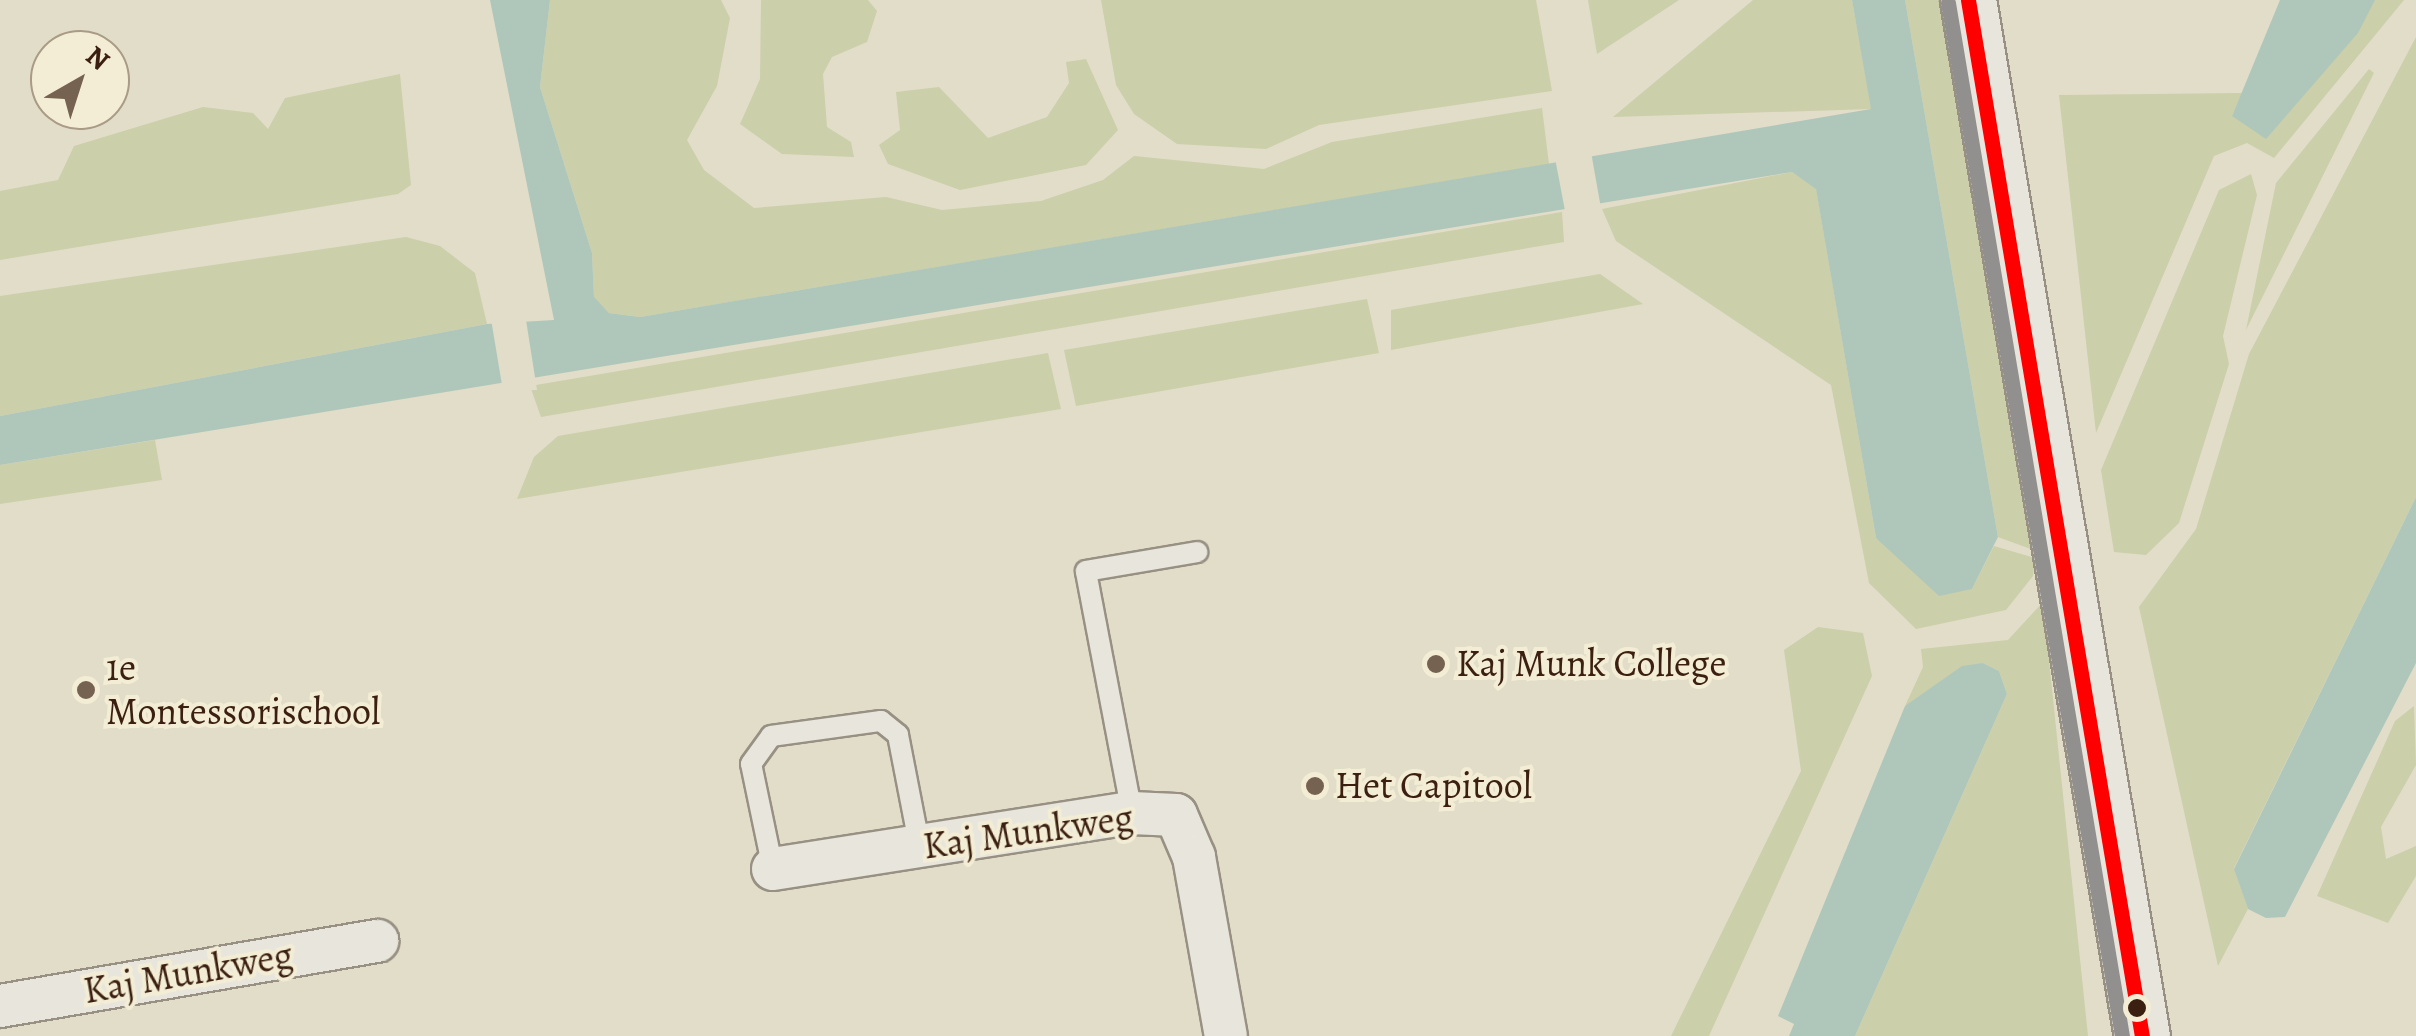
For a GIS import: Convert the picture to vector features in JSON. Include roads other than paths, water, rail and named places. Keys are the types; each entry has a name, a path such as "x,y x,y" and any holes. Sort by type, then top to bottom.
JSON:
{"street":[{"path":"1968,0 2142,1036"},
{"name":"Kaj Munkweg","path":"773,869 1132,813 1176,815 1188,843 1226,1036"},
{"name":"Kaj Munkweg","path":"0,1006 377,941"}],"lane":[{"path":"1132,813 1086,571 1198,552"},
{"path":"773,869 752,764 771,736 789,733 881,721 898,735 920,848"}],"place":[{"name":"Kaj Munk College","path":"1436,664"},
{"name":"1e Montessorischool","path":"86,690"},
{"name":"Het Capitool","path":"1315,786"}]}
